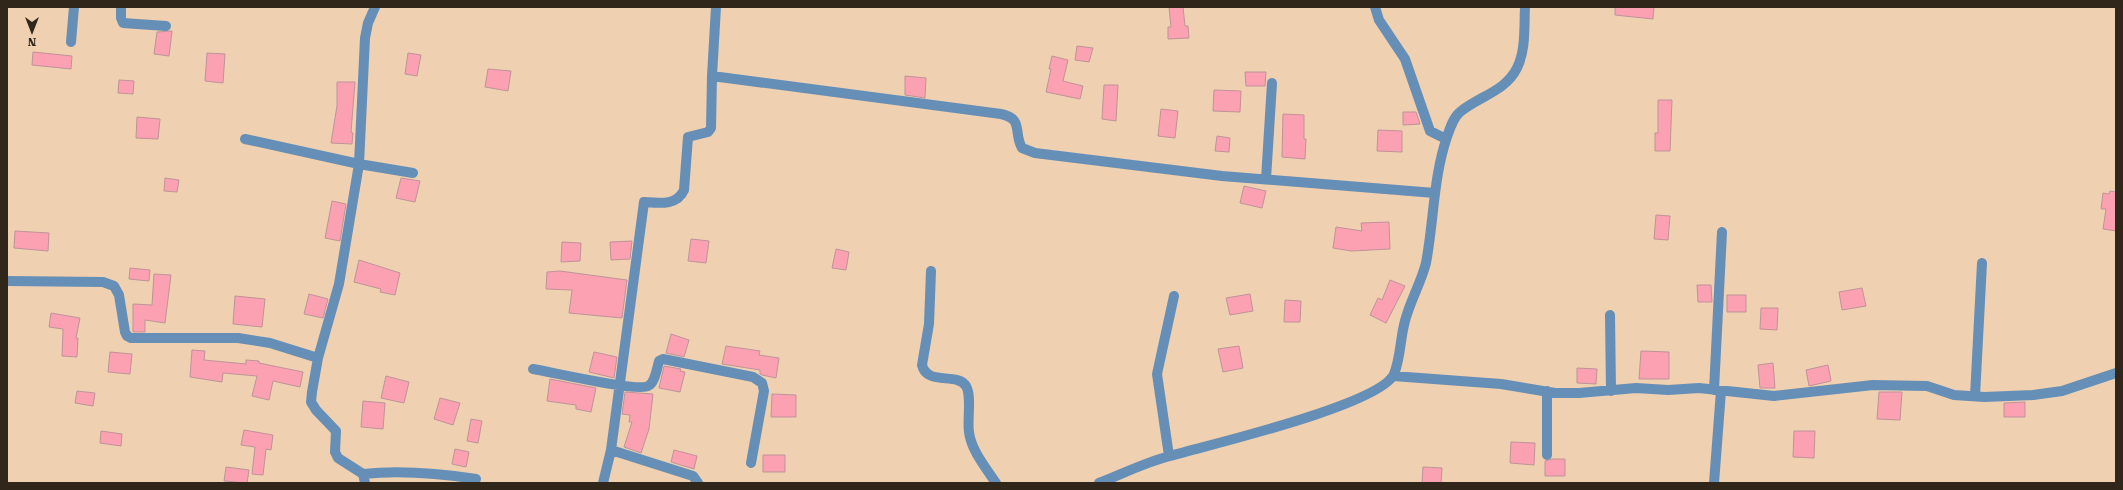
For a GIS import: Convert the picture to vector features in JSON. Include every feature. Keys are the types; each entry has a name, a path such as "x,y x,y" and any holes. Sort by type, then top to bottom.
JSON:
{"street":[{"path":"71,42 74,7"},
{"path":"121,7 121,18 123,24 166,26"},
{"path":"375,7 368,23 365,38 359,164 339,284 318,358 312,402 316,410 336,431 335,452 338,458 364,478 396,471 442,474 476,479"},
{"path":"603,483 611,450 644,202 673,202 681,198 684,190 688,137 708,132 711,128 716,7"},
{"path":"1375,7 1379,20 1405,59 1430,131 1446,139"},
{"path":"1099,483 1168,456 1248,434 1359,399 1381,388 1393,376 1405,318 1420,285 1426,263 1435,193 1446,139 1451,125 1460,112 1493,94 1508,81 1517,68 1523,49 1525,7"},
{"path":"712,76 1011,116 1016,122 1019,143 1022,148 1035,153 1222,176 1435,193"},
{"path":"1266,179 1272,83"},
{"path":"245,139 359,164 413,173"},
{"path":"1714,483 1722,232"},
{"path":"1975,396 1982,263"},
{"path":"931,271 929,324 922,365 923,371 928,375 960,381 965,384 968,391 969,432 972,444 996,483"},
{"path":"7,281 103,282 114,286 119,294 125,332 127,336 131,338 244,339 270,343 318,358"},
{"path":"1168,456 1157,374 1174,296"},
{"path":"1610,315 1611,390"},
{"path":"534,369 620,385 649,386 652,382 659,361 664,359 758,379 762,383 764,391 751,463"},
{"path":"1393,376 1501,384 1547,391 1579,393 1636,388 1717,390 1774,396 1873,385 1927,386 1954,395 1975,396 2033,395 2062,391 2116,373"},
{"path":"1547,391 1547,455"},
{"path":"611,450 693,476 698,483"}],"building":[{"path":"1169,7 1183,7 1185,26 1188,26 1189,38 1168,39 1168,27 1171,27"},
{"path":"1615,7 1654,7 1653,19 1615,15"},
{"path":"172,31 169,56 154,54 157,32"},
{"path":"1077,46 1093,48 1089,62 1075,60"},
{"path":"33,52 72,56 71,69 32,65"},
{"path":"207,53 225,54 223,83 205,81"},
{"path":"408,53 421,55 417,76 405,74"},
{"path":"1052,56 1068,60 1063,81 1083,86 1080,99 1046,92"},
{"path":"488,69 511,71 508,91 485,87"},
{"path":"1245,72 1266,72 1265,86 1246,86"},
{"path":"905,76 926,78 925,98 905,95"},
{"path":"119,80 134,81 133,94 118,93"},
{"path":"337,82 355,82 351,132 353,133 352,144 331,143 337,106"},
{"path":"1104,85 1118,85 1116,121 1102,119"},
{"path":"1214,90 1241,91 1240,112 1213,111"},
{"path":"1658,100 1672,100 1670,151 1655,151 1655,133 1658,133"},
{"path":"1161,109 1178,111 1175,138 1158,136"},
{"path":"1403,112 1416,112 1420,124 1403,125"},
{"path":"1283,114 1304,115 1304,139 1306,139 1305,159 1282,157"},
{"path":"137,117 160,119 158,139 136,138"},
{"path":"1378,130 1402,131 1402,152 1377,151"},
{"path":"1217,136 1230,138 1229,152 1215,151"},
{"path":"165,178 179,180 177,192 164,191"},
{"path":"401,178 420,181 415,202 396,198"},
{"path":"1244,186 1266,191 1262,208 1240,203"},
{"path":"2110,191 2116,192 2116,231 2103,229 2106,209 2101,209 2103,193 2109,194"},
{"path":"332,201 346,204 340,241 325,238"},
{"path":"1656,215 1670,216 1668,240 1654,239"},
{"path":"1389,222 1390,249 1351,251 1333,248 1336,227 1362,231 1361,223"},
{"path":"15,231 49,233 48,251 14,248"},
{"path":"691,239 709,241 706,263 688,261"},
{"path":"632,241 630,259 611,260 610,242"},
{"path":"562,242 581,243 580,261 561,262"},
{"path":"836,249 849,252 846,270 832,268"},
{"path":"359,260 400,273 395,295 380,292 381,289 354,282"},
{"path":"130,268 150,270 149,281 129,279"},
{"path":"560,271 627,280 622,318 569,313 572,290 546,289 547,272"},
{"path":"154,274 171,275 165,323 145,320 145,332 133,332 133,304 152,305"},
{"path":"1390,280 1405,286 1386,323 1370,315 1378,298 1382,300"},
{"path":"1697,285 1711,285 1712,302 1698,302"},
{"path":"1862,288 1866,306 1842,310 1839,292"},
{"path":"309,294 328,299 323,318 304,314"},
{"path":"1250,294 1253,311 1230,315 1226,298"},
{"path":"1727,295 1746,295 1746,312 1727,312"},
{"path":"235,296 265,299 262,327 233,324"},
{"path":"1285,300 1301,301 1300,322 1284,322"},
{"path":"1761,308 1778,308 1777,330 1760,329"},
{"path":"51,313 80,318 76,338 78,338 77,357 62,356 63,329 49,327"},
{"path":"671,334 689,340 684,357 666,353"},
{"path":"726,346 760,351 759,355 779,358 776,378 760,374 760,370 722,364"},
{"path":"1239,346 1243,368 1223,372 1218,349"},
{"path":"192,350 205,351 204,360 246,364 246,360 259,361 259,363 303,372 300,387 273,381 269,400 252,396 257,376 223,373 222,382 190,377"},
{"path":"1641,351 1669,352 1669,379 1639,379"},
{"path":"110,352 132,354 130,374 108,372"},
{"path":"594,352 617,357 614,378 589,372"},
{"path":"1773,363 1775,388 1760,388 1758,365"},
{"path":"1828,365 1831,381 1809,386 1806,370"},
{"path":"664,366 681,369 680,371 685,372 680,392 659,388"},
{"path":"1577,368 1597,369 1596,384 1577,383"},
{"path":"386,376 409,382 404,403 381,398"},
{"path":"550,379 596,388 591,412 576,409 576,405 547,401"},
{"path":"77,391 95,393 93,406 75,403"},
{"path":"625,392 653,394 649,429 641,453 624,447 632,422 629,422 630,415 622,414"},
{"path":"1879,392 1902,392 1900,420 1877,419"},
{"path":"772,394 796,395 796,417 771,417"},
{"path":"440,398 460,403 453,425 434,419"},
{"path":"363,401 385,403 383,429 361,427"},
{"path":"2025,402 2025,417 2004,417 2004,403"},
{"path":"471,419 482,421 478,443 467,441"},
{"path":"244,430 273,435 271,450 266,449 263,475 252,474 255,447 241,445"},
{"path":"101,431 122,434 121,446 100,443"},
{"path":"1794,431 1815,431 1814,458 1793,457"},
{"path":"1511,442 1535,443 1534,465 1510,463"},
{"path":"455,449 469,452 466,467 452,464"},
{"path":"674,450 697,456 694,469 671,462"},
{"path":"763,455 785,455 785,472 763,472"},
{"path":"1552,459 1565,459 1565,476 1545,476 1545,461"},
{"path":"226,467 249,470 247,483 224,481"},
{"path":"1423,467 1442,468 1441,483 1422,483"}]}
